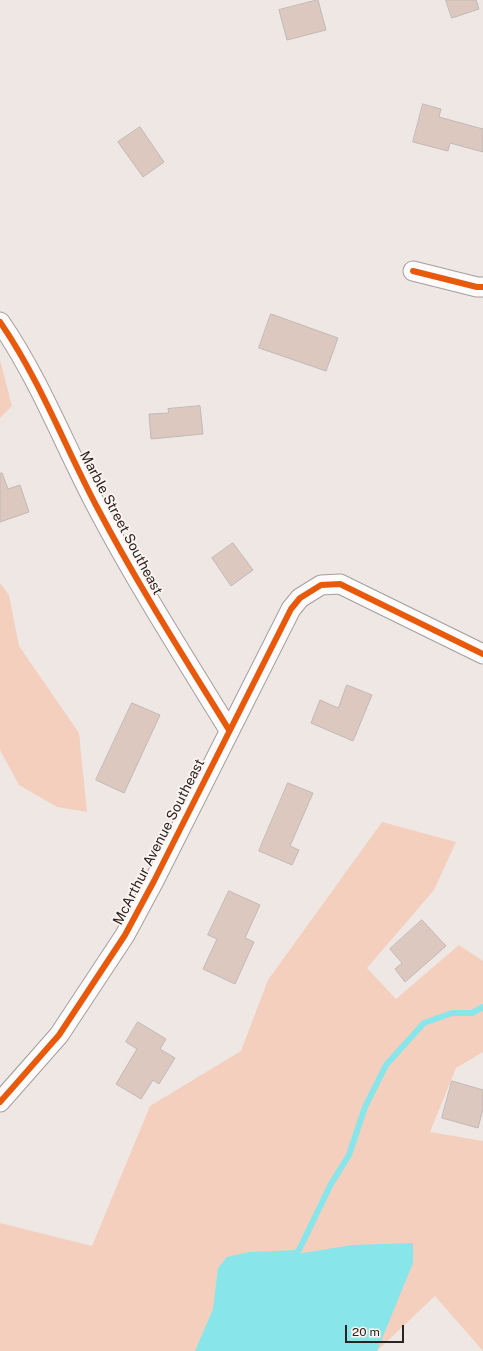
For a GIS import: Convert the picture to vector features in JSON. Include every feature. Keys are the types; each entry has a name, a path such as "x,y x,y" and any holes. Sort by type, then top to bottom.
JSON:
{"street":[{"path":"413,271 477,288 483,287"},
{"name":"Marble Street Southeast","path":"0,322 18,349 98,509 153,607 229,730"},
{"name":"McArthur Avenue Southeast","path":"0,1102 59,1035 125,935 154,881 291,609 300,598 321,585 340,584 483,654"}],"shaded area":[{"path":"0,360 12,406 0,418"},
{"path":"0,583 9,595 19,646 79,733 87,812 57,807 19,785 0,750"},
{"path":"382,822 456,842 434,890 367,968 396,999 459,945 483,961 483,1052 456,1068 430,1132 483,1141 483,1351 435,1296 377,1351 0,1351 0,1223 92,1246 150,1106 241,1051 268,980"}],"water":[{"path":"413,1243 413,1263 377,1351 195,1351 213,1309 218,1268 227,1257 249,1252 299,1250 297,1254 352,1245"}],"building":[{"path":"318,0 326,30 287,40 279,10"},
{"path":"446,0 476,0 479,9 452,18"},
{"path":"423,104 441,109 439,117 483,129 483,152 450,143 448,151 413,142"},
{"path":"140,127 164,162 143,177 118,142"},
{"path":"271,314 338,338 326,371 259,348"},
{"path":"200,406 203,434 151,439 149,414 169,413 168,409"},
{"path":"2,473 8,489 20,485 29,512 0,522 0,474"},
{"path":"233,543 253,570 231,586 212,558"},
{"path":"347,685 372,695 353,741 311,723 320,700 338,708"},
{"path":"132,703 160,715 124,793 96,780"},
{"path":"288,783 313,793 290,846 299,850 292,865 259,851"},
{"path":"229,891 260,905 245,938 254,942 235,984 203,969 217,939 208,935"},
{"path":"422,920 446,946 405,982 395,969 402,963 390,949"},
{"path":"138,1022 166,1039 160,1049 175,1058 159,1084 153,1080 141,1099 116,1084 137,1049 126,1042"},
{"path":"452,1081 483,1090 483,1109 478,1128 442,1118"}],"waterway":[{"path":"293,1255 299,1250 331,1184 349,1155 365,1107 386,1065 424,1023 452,1013 472,1013 483,1007"}],"cycle path":[{"path":"413,271 477,287 483,287"},
{"path":"0,322 28,367 86,486 113,537 162,621 229,730"},
{"path":"0,1102 59,1035 125,935 154,881 291,609 300,598 321,585 340,584 483,654"}]}
